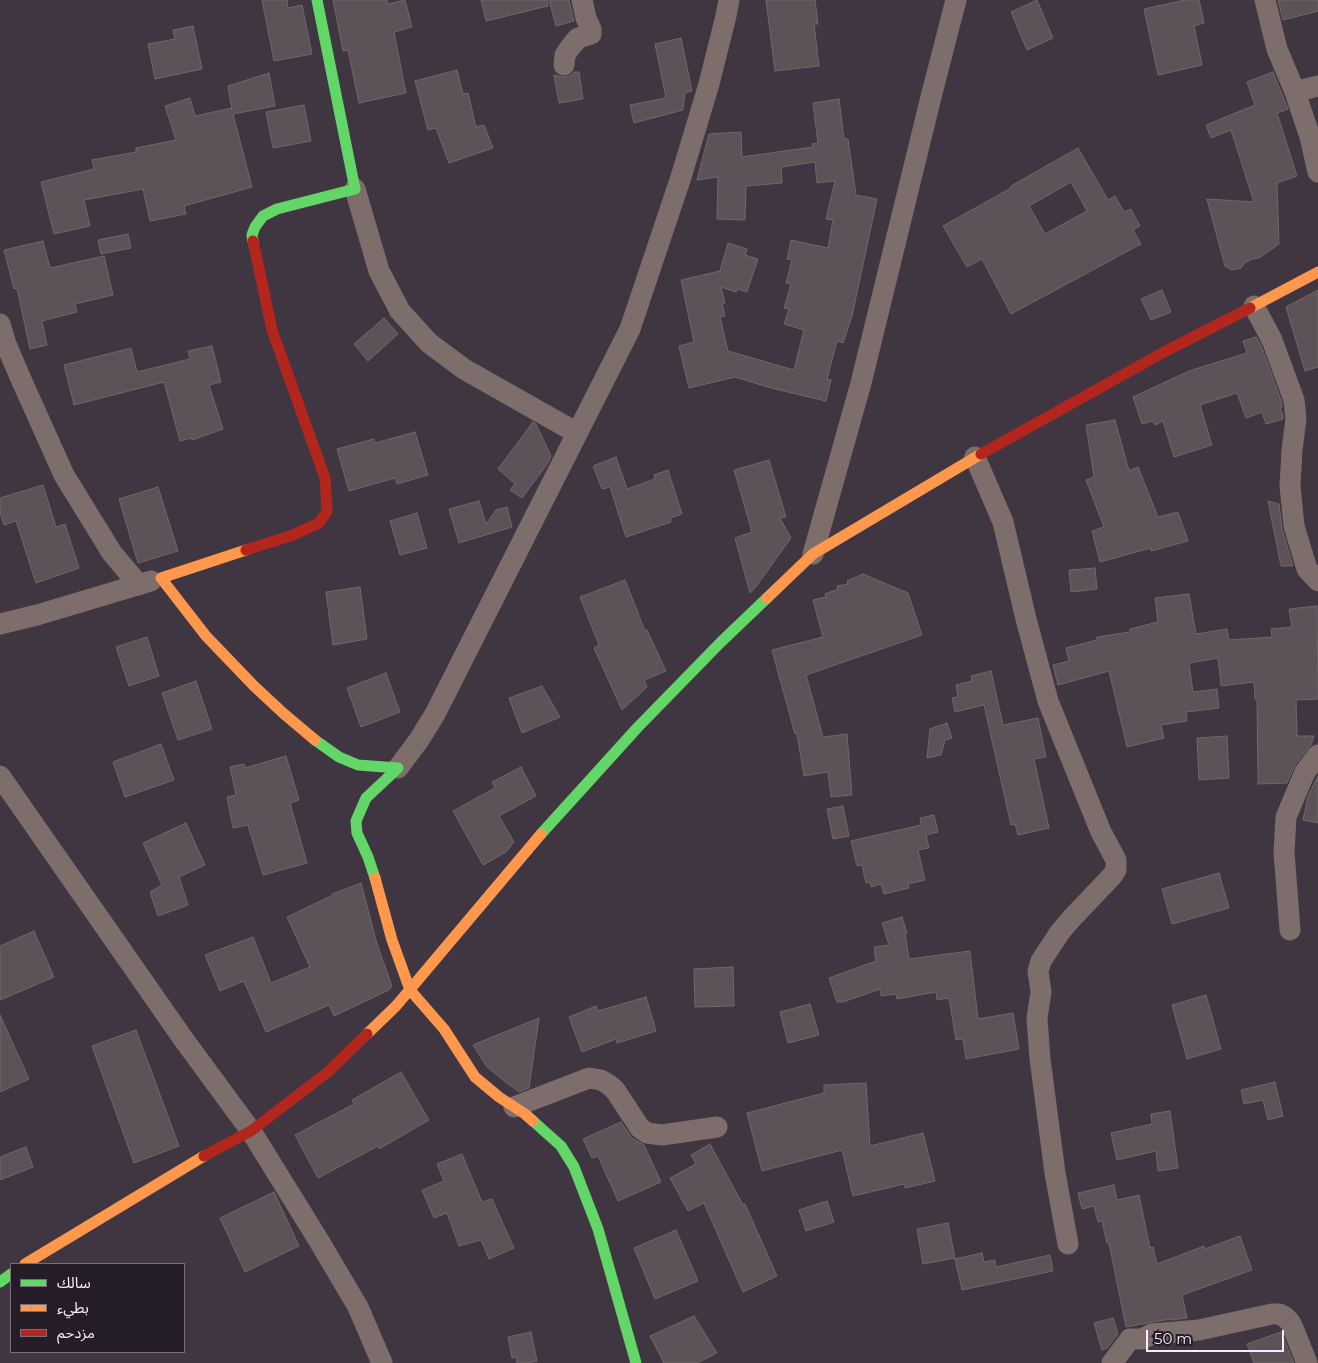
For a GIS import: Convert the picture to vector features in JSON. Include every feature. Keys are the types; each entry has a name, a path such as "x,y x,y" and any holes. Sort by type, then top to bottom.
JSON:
{"street":[{"path":"317,0 355,189 378,271 400,311 429,343 464,369 577,433"},
{"path":"564,65 565,55 578,38 592,34 582,0"},
{"path":"636,1363 598,1229 574,1167 561,1146 525,1114 475,1078 444,1029 410,990 392,940 375,876 357,832 356,820 366,798 398,768 435,714 630,330 682,177 709,84 729,0"},
{"path":"813,554 861,383 956,0"},
{"path":"1265,0 1277,49 1295,92 1310,137 1318,172"},
{"path":"1295,92 1318,86"},
{"path":"0,624 139,586 293,535 320,523 327,511 324,478 272,330 252,235 263,216 277,209 355,189"},
{"path":"27,1263 189,1164 251,1131 328,1072 396,1006 556,817 638,727 721,642 813,554 975,457 1164,352 1318,272"},
{"path":"1254,306 1272,340 1294,400 1296,420 1290,486 1294,526 1307,569 1318,582"},
{"path":"0,324 16,369 64,475 112,553 139,586"},
{"path":"975,457 1003,522 1048,701 1101,832 1116,860 1116,870 1112,876 1060,932 1041,961 1038,971 1041,992 1037,1018 1040,1059 1057,1182 1068,1244"},
{"path":"162,578 178,602 206,636 254,686 322,746 358,766 398,768"},
{"path":"1290,930 1284,852 1286,817 1305,772 1318,755"},
{"path":"0,776 184,1040 251,1131 320,1241 358,1308 382,1363"},
{"path":"514,1107 589,1078 601,1080 615,1090 640,1128 647,1133 662,1135 717,1126"},
{"path":"1112,1363 1130,1339 1142,1339 1152,1334 1199,1330 1272,1314 1279,1314 1290,1322 1307,1363"}],"building":[{"path":"262,0 287,0 288,8 302,5 312,54 274,61"},
{"path":"333,0 387,0 388,4 405,0 412,27 394,32 406,93 359,103 348,50 343,51"},
{"path":"481,0 547,0 548,6 486,21"},
{"path":"549,0 569,0 574,21 556,26"},
{"path":"766,0 815,0 818,24 814,24 819,66 775,71"},
{"path":"1037,0 1053,38 1027,50 1011,12"},
{"path":"1185,0 1199,0 1204,23 1194,26 1202,65 1158,75 1144,9"},
{"path":"1278,0 1318,0 1318,11 1283,20"},
{"path":"193,26 202,69 155,79 148,44 175,39 173,30"},
{"path":"681,38 692,91 685,93 683,110 634,123 630,105 666,98 655,44"},
{"path":"457,70 463,94 468,93 476,127 484,125 493,148 449,163 436,128 428,130 415,81"},
{"path":"574,72 579,72 583,99 559,103 554,75 570,76"},
{"path":"1273,72 1288,109 1277,113 1297,176 1277,183 1279,244 1259,258 1245,263 1241,268 1232,270 1225,266 1207,199 1254,202 1231,130 1211,138 1206,125 1255,105 1247,82"},
{"path":"269,73 275,106 233,114 252,187 184,206 186,214 150,221 143,189 84,200 90,226 54,234 41,182 94,169 92,160 136,152 136,148 176,140 165,106 190,98 195,116 232,108 228,86"},
{"path":"839,99 844,139 848,139 856,195 877,199 852,316 843,343 837,341 827,379 831,380 826,401 735,377 689,388 679,346 694,342 681,280 720,271 728,243 747,249 745,255 758,259 747,292 737,289 736,292 721,287 725,303 722,304 725,316 720,317 728,351 794,370 804,330 784,324 789,309 784,308 791,284 786,283 792,260 787,259 791,240 828,248 833,220 826,219 835,181 817,183 815,162 781,167 782,183 746,186 745,220 717,219 718,177 697,180 709,134 741,132 742,157 813,147 812,144 818,143 813,103"},
{"path":"304,105 311,141 273,148 266,112"},
{"path":"1078,148 1108,200 1115,196 1124,212 1131,209 1140,226 1133,230 1141,244 1011,314 982,259 967,267 943,226 1011,188 1011,186","holes":["1071,182 1087,211 1045,234 1029,206"]},
{"path":"128,234 131,248 101,254 98,240"},
{"path":"43,241 50,268 104,256 113,295 75,304 77,312 42,321 47,345 30,349 17,288 14,289 4,250"},
{"path":"1162,290 1171,312 1151,320 1141,299"},
{"path":"1318,290 1318,367 1305,371 1286,307"},
{"path":"384,318 398,334 368,361 354,344"},
{"path":"1256,337 1261,345 1282,403 1280,409 1283,419 1266,424 1262,412 1246,418 1237,393 1200,405 1212,445 1174,457 1163,421 1155,425 1153,421 1142,424 1133,397 1189,371 1247,353 1243,341"},
{"path":"212,346 221,382 209,385 223,429 192,440 191,438 180,441 164,382 74,405 64,365 131,348 137,372 190,359 188,351"},
{"path":"1115,420 1129,471 1138,467 1158,517 1178,512 1188,541 1151,551 1151,548 1100,562 1092,531 1104,527 1086,480 1094,477 1086,425"},
{"path":"533,422 536,424 551,456 548,463 522,498 510,490 515,484 498,469"},
{"path":"415,432 428,475 397,484 395,478 349,491 337,449 374,439 375,443"},
{"path":"616,457 627,489 655,479 654,475 668,470 682,514 670,518 671,522 626,537 610,487 602,489 593,466"},
{"path":"769,460 786,517 780,518 791,538 750,593 735,538 752,532 734,470"},
{"path":"43,485 56,527 65,524 79,568 36,583 16,521 4,525 0,512 0,498"},
{"path":"158,487 178,551 138,563 119,499"},
{"path":"479,501 486,524 496,510 507,507 512,527 459,543 449,509"},
{"path":"1268,501 1279,504 1282,529 1293,566 1281,566"},
{"path":"417,513 427,548 400,555 390,521"},
{"path":"1095,568 1097,589 1071,592 1069,570"},
{"path":"863,574 908,593 922,635 806,675 823,737 847,734 852,795 831,797 828,772 804,776 797,734 795,734 772,650 823,637 813,600 826,597 825,594 838,589 837,586 848,584 847,581"},
{"path":"625,580 645,631 647,630 666,671 644,680 647,687 622,710 594,648 599,645 580,597"},
{"path":"360,587 367,639 333,645 326,592"},
{"path":"1189,594 1196,634 1227,629 1229,640 1272,637 1271,629 1292,627 1289,609 1317,606 1318,699 1296,700 1297,736 1314,736 1311,745 1295,765 1287,783 1258,784 1257,699 1255,699 1254,682 1221,686 1218,658 1189,663 1193,692 1217,689 1219,708 1186,712 1187,721 1161,725 1164,738 1127,747 1109,671 1058,685 1053,665 1069,661 1066,648 1097,640 1097,637 1130,632 1130,629 1158,622 1155,598"},
{"path":"147,637 159,676 129,686 116,647"},
{"path":"991,671 1003,725 1038,718 1046,757 1034,759 1049,828 1018,835 1015,824 1011,825 984,705 955,712 952,698 958,697 956,685 972,681 971,676"},
{"path":"386,673 400,712 361,727 347,688"},
{"path":"196,681 212,729 178,740 162,693"},
{"path":"542,686 560,717 522,733 509,698"},
{"path":"947,723 952,738 945,740 941,755 927,758 930,729"},
{"path":"1227,736 1229,778 1199,780 1197,738"},
{"path":"161,744 174,780 125,797 113,762"},
{"path":"286,756 299,800 290,803 307,863 263,875 248,825 233,828 227,797 236,795 230,767 244,764 245,768"},
{"path":"521,767 536,796 499,816 514,842 506,852 483,865 453,811 495,788 492,782"},
{"path":"1318,776 1318,823 1303,820 1308,796"},
{"path":"843,806 849,836 833,839 827,809"},
{"path":"934,815 938,832 926,835 929,848 918,850 925,880 908,884 909,888 884,894 881,884 871,887 870,882 866,883 862,865 857,866 851,841 921,825 920,818"},
{"path":"186,823 205,865 179,877 188,905 158,916 150,892 162,885 143,843"},
{"path":"1219,873 1229,908 1172,924 1162,889"},
{"path":"361,883 377,944 392,986 389,990 334,1016 329,1005 266,1032 244,981 220,991 205,955 253,937 271,983 310,967 287,917 332,894"},
{"path":"902,917 907,933 905,933 909,959 970,951 978,1019 1013,1013 1019,1049 966,1059 963,1039 956,1040 949,998 937,1000 936,992 897,999 896,994 881,996 880,989 843,1002 837,1002 829,978 876,961 874,947 889,945 882,923"},
{"path":"34,931 54,977 0,1000 0,946"},
{"path":"733,967 734,1006 695,1007 694,969"},
{"path":"1206,995 1221,1049 1187,1059 1172,1005"},
{"path":"646,997 656,1031 617,1043 616,1039 582,1052 569,1017 596,1006 598,1011"},
{"path":"810,1004 819,1035 788,1043 780,1012"},
{"path":"0,1015 29,1079 0,1092"},
{"path":"539,1018 529,1088 519,1092 487,1067 473,1045"},
{"path":"136,1030 179,1146 134,1163 92,1046"},
{"path":"401,1072 429,1120 379,1149 378,1146 318,1178 295,1135 354,1104 352,1100"},
{"path":"1275,1082 1283,1116 1268,1120 1263,1100 1244,1104 1241,1090"},
{"path":"866,1083 870,1146 923,1133 935,1181 905,1188 904,1184 853,1196 842,1150 762,1171 747,1113 824,1093 824,1085"},
{"path":"1170,1111 1178,1168 1158,1171 1156,1151 1117,1160 1111,1133 1152,1124 1151,1114"},
{"path":"621,1122 632,1138 644,1145 661,1182 618,1201 598,1156 592,1158 583,1139"},
{"path":"710,1144 743,1205 745,1204 777,1276 743,1292 704,1203 688,1211 670,1178 696,1164 691,1155"},
{"path":"26,1147 33,1167 0,1180 0,1157"},
{"path":"462,1154 482,1202 492,1199 514,1248 489,1259 481,1240 459,1246 447,1213 434,1218 422,1190 444,1181 437,1164"},
{"path":"1114,1185 1117,1200 1139,1195 1150,1248 1153,1247 1157,1264 1204,1246 1205,1249 1240,1236 1252,1270 1182,1295 1187,1318 1126,1327 1109,1243 1107,1243 1102,1221 1098,1222 1094,1206 1082,1209 1078,1193"},
{"path":"274,1192 299,1246 245,1272 220,1218"},
{"path":"827,1201 834,1222 806,1231 799,1210"},
{"path":"948,1223 955,1258 923,1264 917,1229"},
{"path":"676,1230 698,1281 655,1299 634,1248"},
{"path":"982,1253 984,1262 995,1260 996,1267 1050,1255 1053,1271 962,1290 955,1259"},
{"path":"694,1316 717,1353 697,1363 664,1363 650,1336"},
{"path":"1113,1318 1118,1334 1107,1348 1102,1350 1094,1323"},
{"path":"531,1332 537,1361 517,1363 516,1357 512,1358 508,1337"},
{"path":"1281,1332 1294,1363 1254,1363 1247,1344"}],"traffic: fast":[{"path":"253,241 252,235 255,227 263,216 277,209 355,189 317,0"},
{"path":"541,834 638,727 767,598"},
{"path":"315,740 339,757 358,765 398,768 366,798 356,821 357,833 375,878"},
{"path":"533,1121 561,1146 574,1167 598,1229 636,1363"},
{"path":"0,1282 10,1275"}],"traffic: slow":[{"path":"1250,308 1318,272"},
{"path":"767,598 813,554 981,454"},
{"path":"246,550 161,578 206,636 254,686 315,740"},
{"path":"367,1034 396,1006 541,834"},
{"path":"375,878 392,940 410,990 444,1029 475,1077 533,1121"},
{"path":"27,1263 204,1156"}],"traffic: jam":[{"path":"246,550 293,535 319,523 327,511 325,478 272,330 253,241"},
{"path":"981,454 1164,352 1250,308"},
{"path":"204,1156 251,1131 328,1072 367,1034"}]}
